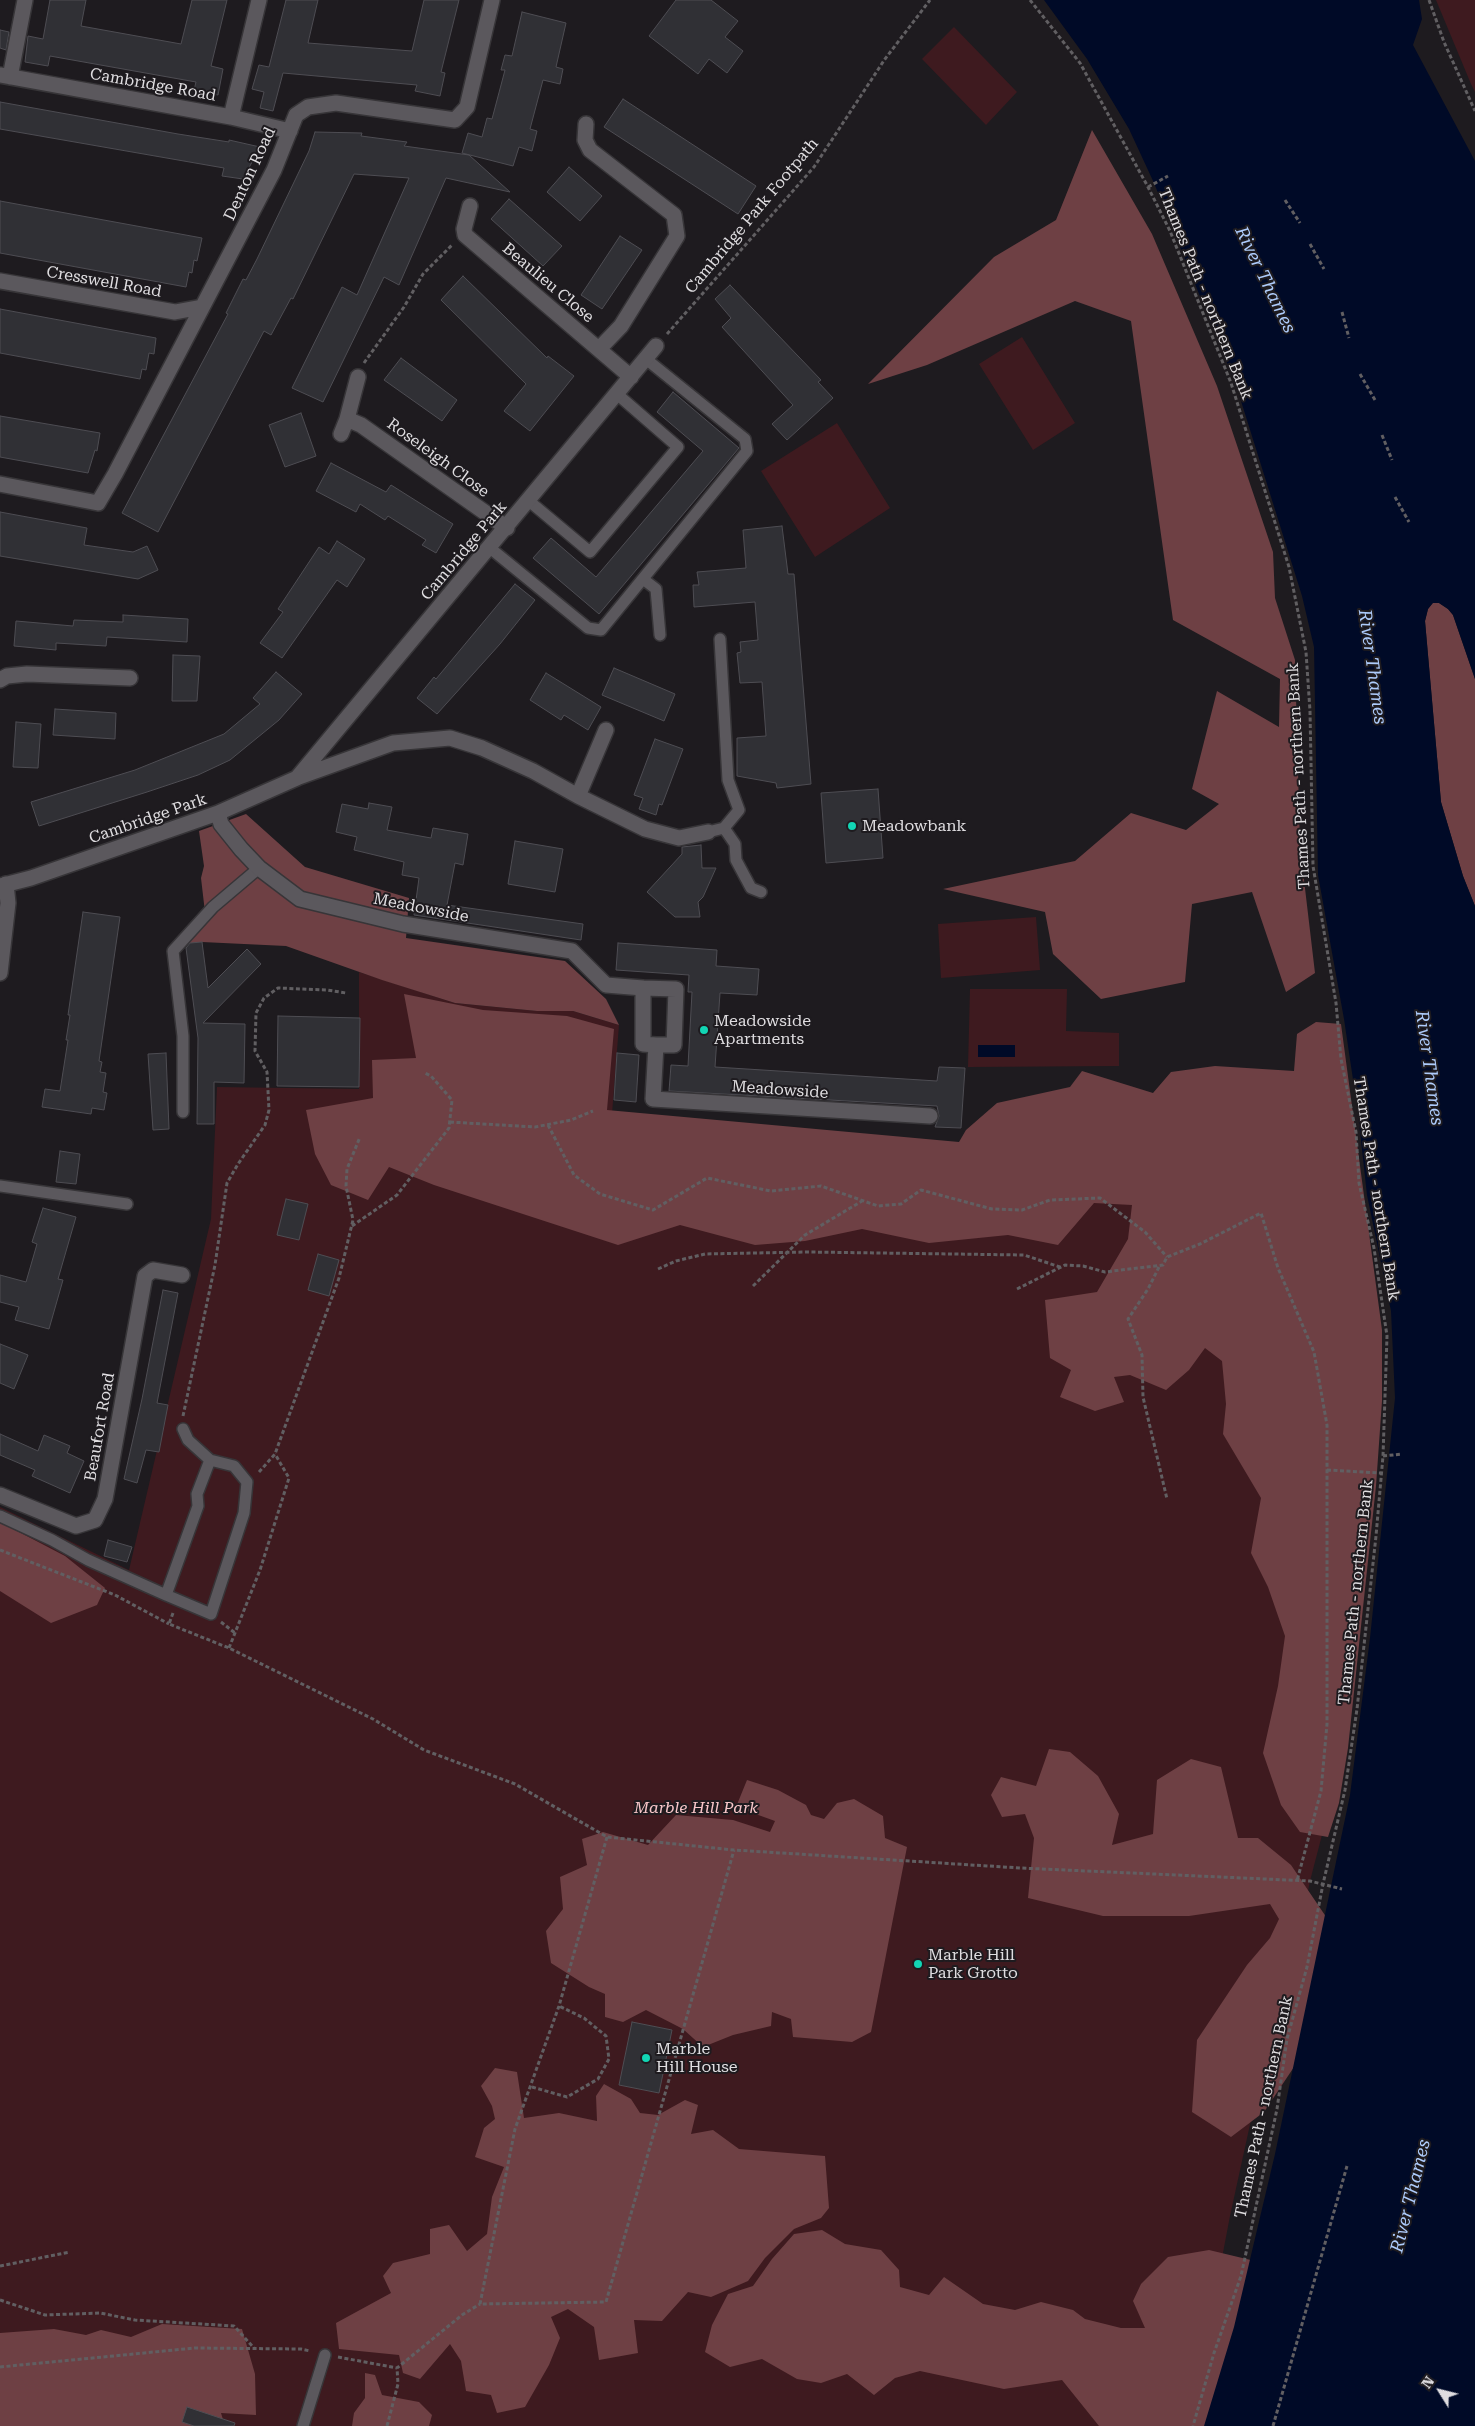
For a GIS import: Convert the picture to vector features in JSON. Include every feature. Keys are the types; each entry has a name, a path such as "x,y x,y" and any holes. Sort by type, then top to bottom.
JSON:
{"street":[{"name":"Cambridge Road","path":"25,0 5,76 231,117 290,131"},
{"path":"231,117 259,0"},
{"name":"Denton Road","path":"0,484 98,503 274,170 296,115 308,107 336,104 455,120 467,107 492,0"},
{"path":"586,124 585,140 590,150 674,215 677,236 622,326 599,349"},
{"path":"465,236 464,229 470,206"},
{"name":"Beaulieu Close","path":"465,236 631,377"},
{"name":"Cresswell Road","path":"0,281 175,312 202,307"},
{"name":"Cambridge Park","path":"297,778 507,528 656,346"},
{"path":"341,434 358,377"},
{"name":"Roseleigh Close","path":"347,419 368,429 507,528"},
{"path":"0,680 7,676 27,674 130,678"},
{"path":"578,796 606,730"},
{"name":"Cambridge Park","path":"0,973 8,903 3,885 48,872 218,813 297,778 393,743 450,738 482,748 534,771 578,796 645,829 680,838 708,832"},
{"name":"Meadowside","path":"218,813 221,824 260,868 300,899 403,924 572,951 606,985 676,989 674,1045 656,1045 652,1099 930,1116"},
{"path":"643,988 643,1044 656,1045"},
{"name":"Beaufort Road","path":"0,1495 76,1526 95,1520 106,1498 145,1276 153,1270 182,1275"}],"lane":[{"path":"490,548 588,628 602,630 747,451 745,439 646,359"},
{"path":"529,501 590,552 678,447 617,394"},
{"path":"643,579 656,589 660,635"},
{"path":"708,832 724,828 739,810 728,780 720,639"},
{"path":"724,828 735,844 736,860 751,888 761,892"},
{"path":"183,1112 183,1036 173,951 213,907 260,868"},
{"path":"0,1186 126,1204"},
{"path":"0,1516 52,1540 88,1560 211,1614 244,1513 247,1482 234,1466 210,1460 188,1440 184,1429"},
{"path":"166,1595 198,1506 197,1494 210,1460"},
{"path":"303,2426 326,2355"}],"path":[{"name":"Cambridge Park Footpath","path":"656,346 744,249 814,167 885,59 930,0"},
{"name":"Thames Path - northern Bank","path":"1030,0 1080,63 1170,231 1231,383 1289,567 1304,642 1310,711 1314,866 1336,1002 1341,1059 1356,1132 1359,1183 1374,1248 1387,1336 1383,1456 1357,1709 1345,1790 1323,1884 1307,1967 1287,2038 1277,2109 1242,2276 1214,2353 1193,2426"},
{"path":"1429,0 1444,42 1475,111"},
{"path":"1148,187 1168,176"},
{"path":"1285,200 1300,223"},
{"path":"358,377 365,360 404,307 423,274 443,252 465,236"},
{"path":"1310,244 1324,269"},
{"path":"1342,312 1349,338"},
{"path":"1360,374 1375,400"},
{"path":"1382,435 1392,460"},
{"path":"1394,497 1409,522"},
{"path":"184,1429 183,1410 215,1266 228,1183 238,1164 265,1125 269,1110 267,1072 255,1051 256,1012 264,998 278,988 326,990 346,993"},
{"path":"351,1227 397,1195 449,1128 452,1100 431,1076 425,1073"},
{"path":"450,1122 535,1127 572,1120 593,1111"},
{"path":"548,1125 574,1175 600,1194 653,1210 707,1178 771,1191 821,1186 878,1206 901,1204 921,1190 992,1209 1022,1210 1050,1200 1100,1198 1145,1232 1167,1257"},
{"path":"247,1482 275,1454 339,1278 353,1220 346,1186 346,1169 360,1137"},
{"path":"753,1286 784,1253 805,1235 863,1200"},
{"path":"1017,1289 1065,1265 1083,1266 1105,1272 1163,1265 1167,1257 1200,1244 1261,1213 1278,1268 1314,1352 1327,1425 1327,1724 1321,1791 1297,1881"},
{"path":"658,1270 676,1260 705,1254 898,1252 1024,1255 1060,1267"},
{"path":"1159,1266 1148,1289 1128,1318 1142,1355 1143,1397 1167,1499"},
{"path":"229,1648 260,1570 289,1478 275,1454"},
{"path":"1383,1456 1402,1454"},
{"path":"1327,1470 1381,1473"},
{"path":"0,1550 114,1595 168,1624 229,1648 373,1719 424,1750 515,1784 607,1837 734,1850 1020,1868 1297,1881 1323,1884 1342,1889"},
{"path":"168,1624 178,1601"},
{"path":"480,2304 515,2129 532,2087 559,2006 607,1837"},
{"path":"0,2367 195,2348 254,2348 301,2349 397,2368 480,2304 606,2302 734,1850"},
{"path":"532,2087 567,2096 598,2079 609,2058 606,2036 584,2018 559,2006"},
{"path":"1273,2426 1347,2166"},
{"path":"0,2266 70,2252"},
{"path":"0,2300 45,2315 100,2313 135,2320 234,2326 254,2348"},
{"path":"387,2426 398,2384 397,2368"}],"green space":[{"path":"1436,0 1475,0 1475,92 1471,84"},
{"path":"954,27 1017,92 986,125 922,59"},
{"path":"1022,337 1075,423 1033,450 979,364"},
{"path":"837,423 890,508 815,557 761,471"},
{"path":"1036,917 1040,970 941,978 938,924"},
{"name":"Marble Hill Park","path":"359,972 455,1003 537,1011 573,1011 619,1025 612,1114 662,1125 1192,1160 1328,1812 1310,1881 1292,1971 1256,2097 1230,2216 1190,2426 0,2426 0,1507 129,1570 211,1219 217,1087 359,1089"},
{"path":"970,989 1067,989 1066,1031 1119,1033 1119,1066 968,1067"}],"shaded area":[{"path":"1092,130 1152,234 1217,386 1273,552 1275,598 1295,660 1300,846 1315,973 1286,992 1252,892 1192,904 1185,982 1101,999 1053,954 1045,912 943,889 1075,861 1131,813 1186,830 1219,804 1192,789 1217,691 1279,727 1280,679 1173,620 1131,321 1075,301 927,365 868,384 994,257 1056,220"},
{"path":"1433,602 1439,603 1453,615 1475,679 1475,906 1463,876 1441,802 1425,621 1428,609"},
{"path":"246,814 305,867 409,898 406,938 565,961 606,999 619,1025 573,1011 537,1011 455,1003 382,980 286,946 202,942 185,944 206,921 201,878 204,866 199,831"},
{"path":"404,994 483,1010 567,1016 614,1029 607,1110 959,1142 966,1130 997,1103 1070,1087 1082,1071 1153,1093 1171,1072 1215,1066 1294,1071 1297,1034 1316,1022 1341,1024 1382,1330 1382,1401 1376,1486 1348,1748 1339,1803 1328,1837 1300,1832 1281,1805 1263,1753 1278,1686 1285,1636 1268,1587 1251,1553 1261,1498 1223,1434 1226,1404 1222,1361 1205,1348 1189,1370 1166,1390 1130,1375 1114,1377 1124,1402 1095,1411 1060,1397 1071,1370 1050,1358 1045,1300 1097,1292 1128,1239 1132,1205 1094,1203 1058,1245 1008,1235 929,1243 862,1229 805,1241 755,1245 680,1225 618,1245 434,1185 389,1167 368,1200 331,1185 315,1154 306,1110 373,1098 372,1060 416,1058"},
{"path":"0,1522 65,1556 105,1588 97,1605 51,1623 0,1591"},
{"path":"1049,1749 1070,1752 1098,1776 1119,1814 1112,1845 1153,1834 1157,1780 1191,1759 1221,1767 1238,1838 1258,1838 1291,1865 1337,1933 1328,2016 1264,2112 1231,2137 1192,2112 1197,2040 1247,1965 1270,1938 1279,1919 1270,1904 1189,1916 1103,1916 1028,1898 1034,1838 1025,1814 1002,1817 991,1795 1001,1777 1036,1786"},
{"path":"747,1780 778,1790 806,1805 811,1815 824,1819 837,1803 854,1799 883,1816 885,1838 907,1847 871,2032 852,2042 793,2037 791,2019 772,2012 771,2026 733,2035 703,2047 683,2029 646,2010 623,2022 605,2017 605,1994 589,1987 551,1963 546,1931 563,1909 560,1877 587,1865 582,1839 603,1832 648,1845 676,1815 733,1820 770,1832 775,1821 736,1807"},
{"path":"495,2068 517,2072 524,2118 559,2113 597,2121 596,2096 604,2084 631,2099 640,2113 658,2115 685,2100 698,2105 691,2134 713,2130 739,2149 825,2156 829,2208 821,2218 794,2229 765,2258 748,2281 711,2297 688,2292 662,2321 634,2320 638,2353 599,2360 594,2327 568,2309 551,2317 560,2338 549,2365 525,2407 497,2413 491,2395 466,2391 461,2361 450,2344 420,2379 403,2373 399,2355 339,2349 336,2323 391,2293 383,2276 393,2263 430,2254 430,2229 449,2225 467,2251 487,2234 492,2197 504,2167 475,2157 484,2128 495,2119 492,2106 481,2086"},
{"path":"822,2230 845,2244 881,2250 899,2270 900,2287 929,2295 944,2277 983,2304 1015,2310 1041,2302 1073,2310 1085,2319 1121,2328 1145,2328 1133,2301 1141,2284 1168,2257 1209,2250 1259,2262 1220,2426 1099,2426 1062,2380 1004,2389 920,2371 895,2378 874,2395 847,2374 821,2383 797,2379 762,2359 730,2367 705,2352 712,2325 728,2294 753,2286 772,2259 794,2234"},
{"path":"162,2324 242,2329 255,2374 256,2415 221,2413 225,2426 0,2426 0,2333 54,2329 86,2335 101,2330 131,2337"},
{"path":"365,2373 375,2375 382,2395 419,2402 432,2415 429,2426 352,2426 354,2413 365,2398"}],"water":[{"name":"River Thames","path":"1044,0 1419,0 1422,19 1413,45 1475,161 1475,679 1453,615 1448,609 1439,603 1433,603 1428,609 1425,621 1441,802 1463,876 1475,906 1475,2426 1204,2426 1234,2327 1275,2154 1350,1795 1370,1638 1395,1398 1391,1311 1367,1195 1358,1113 1344,1019 1318,875 1314,647 1302,596 1236,385 1154,183 1129,129 1087,59"},
{"path":"978,1045 1015,1045 1015,1057 978,1057"}],"building":[{"path":"50,0 86,0 81,26 181,44 192,0 227,0 211,66 223,69 218,95 194,90 196,82 50,56 48,66 25,62 28,36 43,39"},
{"path":"286,0 318,0 308,43 412,51 424,0 459,0 441,72 445,73 440,96 415,91 417,85 283,73 273,111 260,108 264,92 252,89 259,65 269,67"},
{"path":"676,0 711,0 738,21 725,37 743,51 727,73 709,59 698,74 649,36"},
{"path":"522,12 566,23 556,67 563,69 560,84 543,80 530,129 537,131 532,151 519,147 513,166 462,153 468,133 482,137 487,118 492,119 505,70 501,70 505,55 512,56"},
{"path":"0,30 9,32 6,50 0,48"},
{"path":"623,99 756,186 738,214 604,127"},
{"path":"0,102 178,134 229,142 229,140 260,147 243,179 222,176 224,168 0,129"},
{"path":"315,132 362,133 361,136 407,142 404,146 469,155 510,192 446,178 399,285 384,277 323,402 292,388 342,287 357,295 409,178 354,174 293,299 291,298 271,335 264,331 158,532 122,513 228,314 226,313 243,279 246,280 257,259 309,151"},
{"path":"569,167 602,196 580,221 547,192"},
{"path":"509,199 562,246 543,266 491,219"},
{"path":"0,201 202,238 197,261 194,260 192,273 189,272 186,287 0,253"},
{"path":"620,236 642,250 602,309 581,295"},
{"path":"463,276 547,358 548,356 574,376 530,431 504,411 526,384 441,300"},
{"path":"730,285 821,380 818,382 833,398 787,440 772,424 793,405 722,327 731,318 715,299"},
{"path":"0,309 156,338 154,354 149,353 146,370 142,369 140,379 0,353"},
{"path":"401,358 457,400 442,421 384,380"},
{"path":"673,392 739,448 599,614 533,558 551,538 596,577 703,451 657,412"},
{"path":"301,413 316,456 285,467 269,425"},
{"path":"0,416 100,433 97,451 95,450 88,473 0,457"},
{"path":"331,463 386,492 391,485 453,524 436,553 422,545 426,540 388,516 385,520 360,504 356,512 316,491"},
{"path":"0,512 87,528 84,545 133,552 147,546 158,570 138,579 0,556"},
{"path":"782,526 788,574 794,574 811,784 777,788 776,783 737,776 737,738 766,736 762,682 740,683 737,653 741,652 740,642 758,640 755,602 694,607 693,585 699,585 697,572 746,568 743,530"},
{"path":"337,541 365,559 347,587 337,580 282,658 260,643 283,612 278,609 319,547 329,554"},
{"path":"515,584 535,600 500,644 437,714 417,698 434,677 436,679"},
{"path":"123,615 188,619 187,642 107,637 106,646 56,643 56,650 14,646 16,621 73,626 74,620 123,622"},
{"path":"173,655 200,656 197,701 172,701"},
{"path":"614,668 675,694 664,721 602,695"},
{"path":"276,672 302,694 279,720 230,760 198,775 39,826 31,802 135,770 224,734 260,704 253,698"},
{"path":"546,673 601,707 588,730 564,715 561,720 530,700"},
{"path":"55,709 116,713 115,739 53,735"},
{"path":"16,722 41,724 38,768 13,767"},
{"path":"655,739 683,749 662,805 659,804 656,815 639,809 643,798 634,795"},
{"name":"Meadowbank","path":"878,789 883,858 826,863 821,793"},
{"path":"369,803 392,807 387,830 431,838 433,828 468,834 463,865 455,863 447,905 583,924 581,940 414,915 419,878 402,875 404,862 354,850 357,837 336,832 342,804 368,809"},
{"path":"515,841 563,849 555,892 508,884"},
{"path":"701,845 702,868 716,868 703,897 698,902 700,917 675,917 647,892 682,854 682,847"},
{"path":"83,912 120,917 99,1061 102,1062 100,1072 106,1073 103,1092 107,1093 104,1110 92,1108 91,1114 42,1107 45,1089 60,1091 68,1040 66,1040 70,1015 68,1015"},
{"path":"202,942 208,988 247,949 261,964 203,1023 245,1024 244,1083 214,1082 214,1124 197,1124 198,1038 186,948 190,943"},
{"name":"Meadowside Apartments","path":"618,943 717,950 716,966 759,969 757,995 720,993 715,1067 937,1081 939,1067 965,1068 961,1128 935,1127 939,1116 937,1106 669,1091 671,1065 688,1066 692,992 688,992 689,975 616,970"},
{"path":"278,1016 360,1018 359,1087 277,1086"},
{"path":"166,1053 169,1129 153,1130 148,1054"},
{"path":"617,1053 639,1055 636,1102 614,1100"},
{"path":"60,1151 80,1154 76,1184 56,1182"},
{"path":"286,1199 308,1204 299,1240 277,1235"},
{"path":"43,1208 76,1217 58,1279 63,1280 49,1329 15,1320 19,1307 0,1302 0,1275 26,1282 37,1244 32,1242"},
{"path":"318,1254 339,1260 329,1296 308,1290"},
{"path":"163,1290 178,1293 157,1403 168,1405 159,1452 146,1450 137,1483 124,1479"},
{"path":"0,1344 28,1355 14,1389 0,1383"},
{"path":"0,1434 38,1451 44,1435 70,1446 67,1453 84,1461 70,1493 32,1476 35,1470 0,1455"},
{"path":"108,1540 132,1547 127,1562 104,1556"},
{"name":"Marble Hill House","path":"632,2022 672,2030 659,2093 619,2085"},
{"path":"187,2407 235,2423 234,2426 194,2426 182,2422"}],"place":[{"name":"Meadowbank","path":"852,826"},
{"name":"Meadowside Apartments","path":"704,1030"},
{"name":"Marble Hill Park Grotto","path":"918,1964"},
{"name":"Marble Hill House","path":"646,2058"}]}
